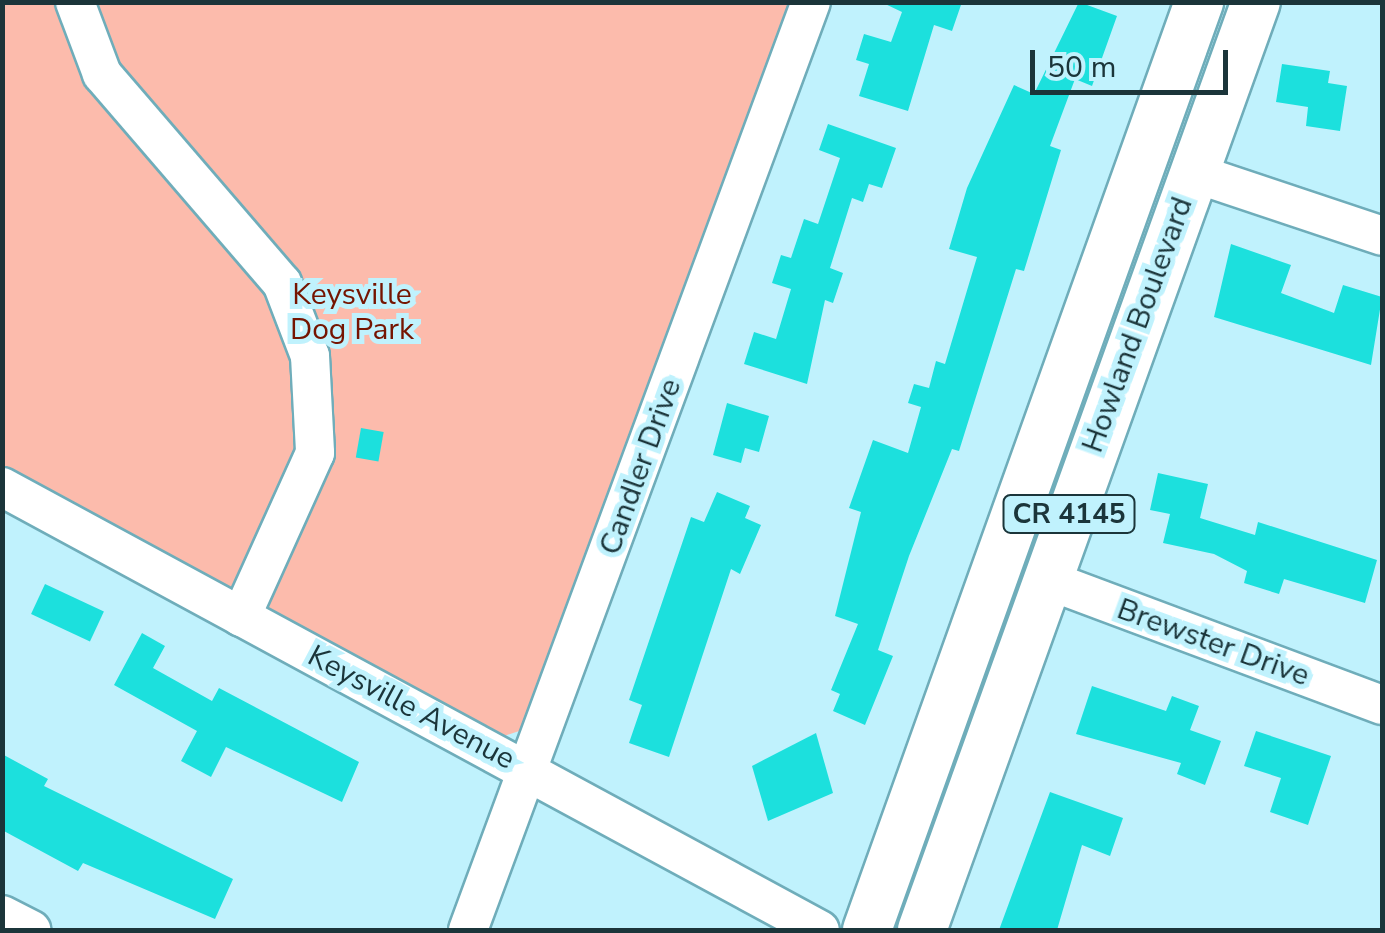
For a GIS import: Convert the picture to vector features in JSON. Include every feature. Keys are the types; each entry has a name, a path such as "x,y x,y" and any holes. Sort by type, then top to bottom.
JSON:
{"main road":[{"name":"Howland Boulevard","path":"867,930 1199,2"},
{"name":"Howland Boulevard","path":"922,930 1256,2"}],"street":[{"path":"75,2 102,74 282,283 310,356 315,453 241,617"},
{"name":"Candler Drive","path":"468,930 530,772 811,2"},
{"path":"1194,173 1382,236"},
{"name":"Keysville Avenue","path":"2,487 820,930"},
{"name":"Brewster Drive","path":"1045,580 1382,705"},
{"path":"2,915 31,930"}],"green space":[{"name":"Keysville Dog Park","path":"3,3 793,3 531,727 495,739 3,473"}],"building":[{"path":"881,2 962,2 952,31 934,25 908,111 859,96 869,64 856,60 864,34 891,42 902,12"},
{"path":"1079,2 1117,16 1092,86 1075,79 1050,146 1061,150 1024,271 1016,269 959,451 952,449 909,556 878,650 893,656 865,725 833,711 840,694 831,690 858,624 835,616 861,512 849,508 873,440 908,453 921,407 908,403 914,384 929,388 936,361 945,364 977,257 949,249 967,188 1014,85 1034,94"},
{"path":"1282,64 1330,71 1328,83 1347,86 1340,131 1306,126 1308,107 1276,102"},
{"path":"828,124 896,148 882,188 869,184 863,202 852,198 830,268 843,273 833,303 825,300 807,384 744,364 754,332 776,339 791,289 772,283 781,255 791,258 804,219 818,224 840,158 819,150"},
{"path":"1231,244 1291,265 1281,293 1334,313 1343,285 1382,297 1371,365 1214,317"},
{"path":"727,403 769,416 759,452 745,448 741,463 713,455"},
{"path":"361,428 384,432 378,462 356,458"},
{"path":"1158,473 1208,484 1200,518 1255,535 1258,522 1377,560 1365,603 1284,579 1279,594 1244,583 1247,571 1214,554 1163,543 1170,514 1150,510"},
{"path":"717,492 750,506 745,518 761,525 740,574 731,569 669,757 629,743 642,705 629,700 691,517 704,522"},
{"path":"45,584 104,611 90,641 31,614"},
{"path":"142,633 165,646 153,668 212,701 219,688 359,762 342,802 226,747 211,777 181,761 197,731 114,685"},
{"path":"1092,686 1166,711 1172,696 1199,706 1190,730 1221,741 1205,785 1177,774 1181,763 1076,734"},
{"path":"1256,731 1331,756 1308,825 1270,812 1281,778 1244,766"},
{"path":"816,733 833,793 768,821 752,766"},
{"path":"2,754 48,779 44,786 233,879 215,919 83,863 78,871 2,830"},
{"path":"1050,792 1123,818 1110,856 1082,845 1057,930 999,930"}]}
